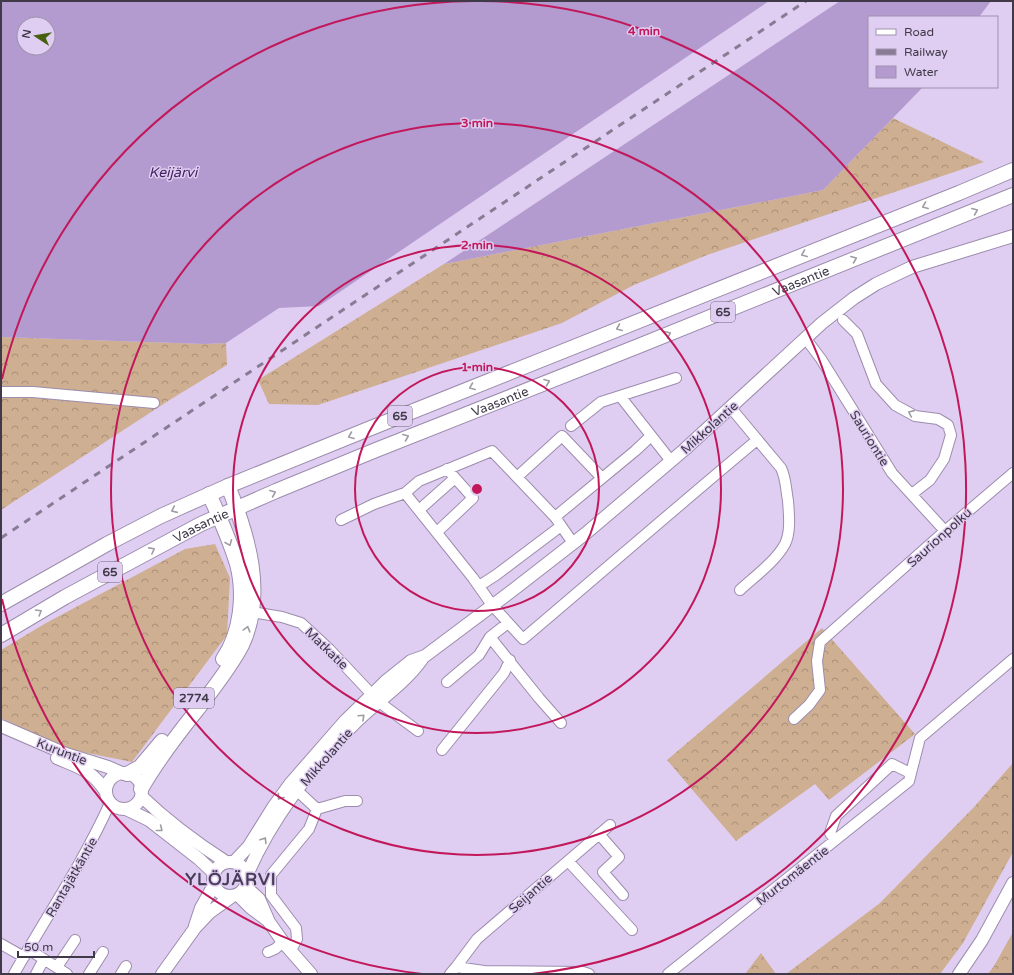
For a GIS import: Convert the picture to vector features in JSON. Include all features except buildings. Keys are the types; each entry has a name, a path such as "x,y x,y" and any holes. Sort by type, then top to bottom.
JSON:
{"highway":[{"name":"Vaasantie","path":"1,604 114,540 161,516 228,486 1013,170"},
{"name":"Vaasantie","path":"1,635 65,597 201,524 237,508 376,450 1013,195"},
{"name":"2774","path":"126,774 140,767 151,755 224,657 231,644 237,627 253,599 251,562 244,529 228,486"},
{"name":"2774","path":"141,793 149,775 236,655 245,637 246,611 236,563 210,494"}],"main road":[{"name":"Mikkolantie","path":"230,862 249,846 274,806 352,726 375,698 413,670 424,656 573,543 671,461 731,408 822,323 854,298 886,278 925,262 1013,236"},
{"name":"Kuruntie","path":"1,726 66,754 126,774"},
{"name":"Kuruntie","path":"1,733 83,769 97,779 108,798"},
{"path":"141,793 136,805 126,809 119,809 108,798 107,786 110,780 115,776 126,774 137,779 141,793 156,811 184,834 230,862 240,864 244,869 240,888 210,912 195,928 162,974"},
{"name":"Mikkolantie","path":"240,888 257,852 294,787"},
{"path":"126,809 149,820 199,859 214,879 220,894 240,888"},
{"path":"195,928 201,908 219,866 230,862"},
{"path":"959,974 982,940 1013,884"},
{"path":"240,888 251,908 270,922 287,946 311,974"}],"street":[{"path":"843,320 857,334 876,384 895,405 915,416 938,419 948,425 951,434 944,459 930,480 912,494"},
{"name":"Sauriontie","path":"806,339 821,359 892,473 945,531"},
{"path":"571,426 601,402 676,378"},
{"path":"1,392 33,392 154,403"},
{"path":"620,396 671,461"},
{"path":"731,408 781,468 788,505 789,529 786,543 776,556 740,590"},
{"path":"517,477 562,436 602,478"},
{"path":"555,517 651,436"},
{"path":"405,493 479,586 492,605 523,639 757,440"},
{"path":"341,520 374,504 405,493 419,481 492,451 555,517 573,543"},
{"path":"437,532 474,498 447,469"},
{"name":"Saurionpolku","path":"794,719 810,705 820,690 817,661 820,642 1013,473"},
{"path":"419,510 455,478"},
{"path":"479,586 561,526"},
{"name":"Matkatie","path":"246,611 282,617 301,623 330,650 375,698 418,732"},
{"path":"448,682 479,656 490,637 508,623"},
{"path":"490,637 561,723"},
{"name":"Murtomäentie","path":"668,974 909,781 920,738 1013,659"},
{"path":"442,750 504,673 510,660"},
{"path":"835,840 830,833 836,816 892,764 910,773"},
{"path":"294,787 317,809"},
{"name":"Rantajätkäntie","path":"14,974 57,902 102,820 108,798"},
{"path":"317,809 345,801 357,801"},
{"path":"268,952 287,946 297,939 296,928 271,896 270,886 272,876 309,829 317,809"},
{"name":"Seijantie","path":"453,971 477,939 610,825"},
{"path":"599,834 619,856 603,872 623,895"},
{"path":"568,861 632,930"},
{"path":"57,967 75,940"},
{"path":"1,944 44,959 67,974"},
{"path":"89,974 103,952"},
{"path":"36,974 44,959"},
{"path":"453,971 583,972 589,974"}],"green space":[{"path":"893,118 984,162 707,255 634,285 562,323 318,405 269,404 258,380 444,264 823,190"},
{"path":"1,337 205,344 226,343 227,365 168,401 1,510"},
{"path":"215,544 230,578 227,635 132,762 67,749 1,718 1,650 46,623 185,549"},
{"path":"822,628 915,734 829,800 815,784 736,841 667,760"},
{"path":"1013,763 1013,852 963,943 940,974 786,974 880,903 974,807"},
{"path":"1013,932 1013,974 988,974 994,966"},
{"path":"761,953 776,974 745,974"}],"water":[{"name":"Keijärvi","path":"1,1 769,1 319,306 279,308 226,343 205,344 1,337"},
{"path":"840,1 991,1 980,16 868,16 868,88 922,88 823,190 444,264"}],"railway":[{"path":"1,538 806,1"}],"district":[{"name":"YLÖJÄRVI","path":"231,879"}]}
